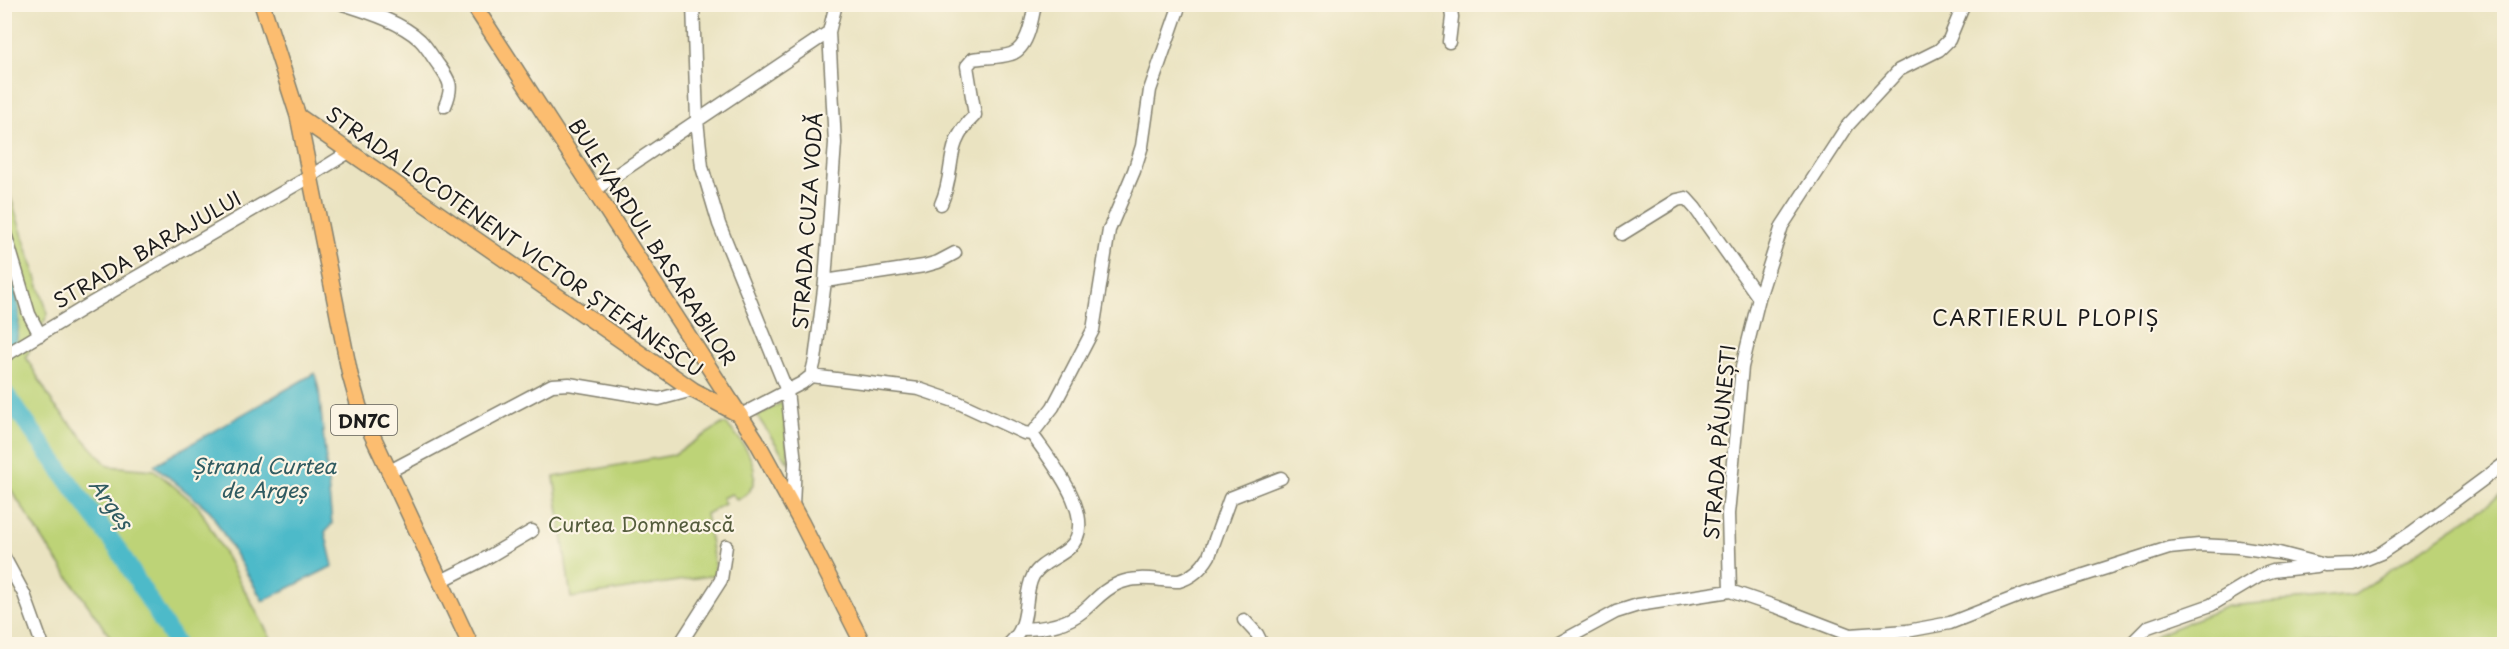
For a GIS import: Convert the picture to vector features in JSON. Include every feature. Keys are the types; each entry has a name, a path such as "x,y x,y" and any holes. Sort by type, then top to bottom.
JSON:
{"main road":[{"name":"DN7C","path":"262,4 298,116 354,391 366,424 470,645"},
{"name":"BULEVARDUL BASARABILOR","path":"473,4 741,415 793,506 863,645"},
{"name":"STRADA LOCOTENENT VICTOR ȘTEFĂNESCU","path":"298,116 693,390 741,415"}],"street":[{"path":"343,4 381,18 408,31 422,42 449,81 451,92 445,106"},
{"path":"693,4 697,120 702,167 712,203 787,391 795,462 793,506"},
{"name":"STRADA CUZA VODĂ","path":"811,376 825,281 836,126 829,32 836,4"},
{"path":"941,204 948,189 950,157 953,148 965,124 975,115 967,66 973,59 1010,55 1016,51 1028,32 1035,4"},
{"path":"1032,434 1053,407 1093,330 1109,230 1140,154 1150,90 1180,4"},
{"path":"1449,42 1452,17 1450,4"},
{"name":"STRADA PĂUNEȘTI","path":"1730,591 1728,514 1742,367 1759,298 1782,226 1848,125 1899,70 1939,50 1950,40 1964,4"},
{"path":"594,190 829,32"},
{"name":"STRADA BARAJULUI","path":"4,356 349,152"},
{"path":"1622,234 1677,200 1686,198 1759,298"},
{"path":"4,230 29,314 40,335"},
{"path":"825,281 924,266 955,253"},
{"path":"741,415 811,376 919,389 957,402 1024,433 1032,434"},
{"path":"388,472 552,385 569,384 659,399 693,390"},
{"path":"1009,645 1021,629 1028,589 1033,576 1070,547 1079,527 1078,512 1072,496 1032,434"},
{"path":"2132,645 2148,627 2211,605 2261,575 2273,571 2354,564 2382,553 2505,464"},
{"path":"1021,629 1034,629 1063,623 1081,612 1104,591 1126,580 1179,581 1187,578 1198,570 1209,556 1230,498 1281,478"},
{"path":"441,581 483,560 532,531"},
{"path":"1557,645 1616,612 1638,605 1730,591 1850,635 1907,631 1950,623 2024,594 2169,549 2199,545 2238,547 2279,553 2325,566"},
{"path":"681,645 721,580 726,546"},
{"path":"4,557 24,594 42,645"},
{"path":"1244,620 1257,634 1262,645"}],"green space":[{"path":"4,177 48,314 26,357 54,405 108,466 154,470 199,507 274,644 115,644 10,488 5,491"},
{"path":"783,402 789,462 757,416"},
{"name":"Curtea Domnească","path":"722,424 726,424 741,441 752,462 754,473 753,483 748,493 737,500 732,494 722,498 725,504 706,514 716,575 571,598 554,477 673,455"},
{"path":"2504,493 2504,644 2149,644 2157,635 2228,606 2354,595"}],"water":[{"path":"4,256 18,299 19,319 16,343 4,350"},
{"name":"Ștrand Curtea de Argeș","path":"315,373 319,390 332,524 325,532 333,566 263,601 210,511 154,465"}],"waterway":[{"name":"Argeș","path":"4,392 119,551 176,644"}],"district":[{"name":"CARTIERUL PLOPIȘ","path":"2046,317"}]}
